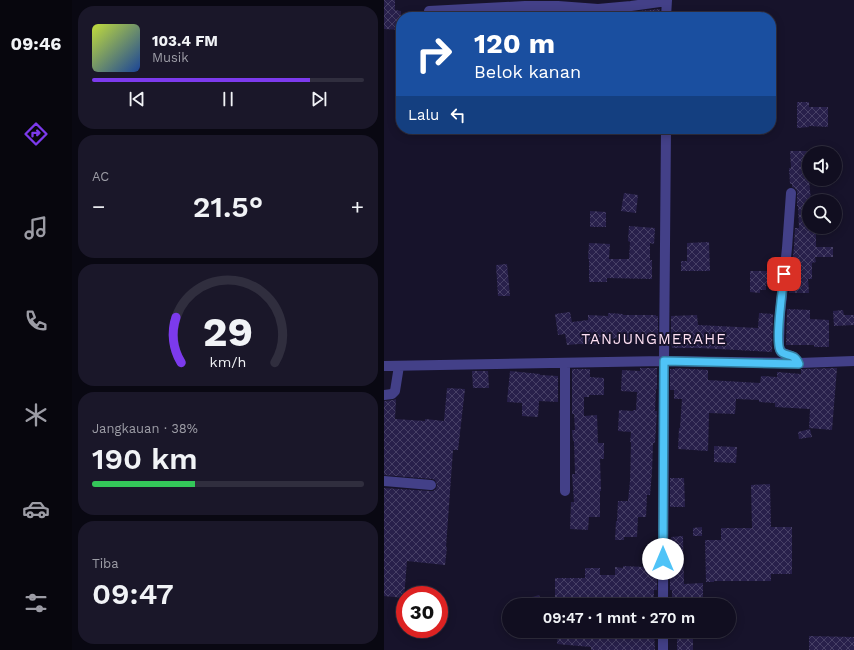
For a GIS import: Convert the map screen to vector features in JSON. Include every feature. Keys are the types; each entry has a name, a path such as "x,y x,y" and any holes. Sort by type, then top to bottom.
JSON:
{"street":[{"path":"429,11 525,6 558,6 598,9 666,1 666,12"},
{"path":"663,598 666,134"},
{"path":"791,193 778,342 781,352 794,356 799,364"},
{"path":"384,366 664,361 799,364 854,361"},
{"path":"565,363 565,491"},
{"path":"384,395 392,394 395,391 399,366"},
{"path":"384,481 431,485"},
{"path":"663,638 663,650"}],"building":[{"path":"384,0 395,0 395,10 401,11 396,12 396,30 384,29"},
{"path":"660,9 660,12 639,11"},
{"path":"797,102 809,102 809,107 828,107 828,127 809,126 797,128"},
{"path":"790,151 802,151 802,186 810,186 810,194 802,194 802,234 816,234 816,247 833,247 833,257 815,257 816,262 812,263 812,279 808,279 809,293 789,293 795,228 799,228 797,191 792,187 792,184 790,184 789,168 791,168"},
{"path":"624,193 638,195 636,213 621,211"},
{"path":"590,211 606,212 606,227 590,227"},
{"path":"629,226 655,228 654,244 650,243 652,279 607,278 607,282 589,282 589,243 610,244 609,259 629,259"},
{"path":"709,242 710,271 681,271 681,261 687,261 687,243"},
{"path":"507,264 510,296 498,296 496,265"},
{"path":"750,271 778,271 777,285 766,284 766,290 760,290 760,293 750,292"},
{"path":"787,309 810,310 810,319 829,320 829,347 814,347 814,345 786,345"},
{"path":"843,310 844,315 854,315 854,325 834,326 833,311"},
{"path":"570,312 572,322 588,320 588,315 608,316 608,313 623,315 656,315 658,316 658,341 605,339 604,345 567,345 565,334 558,335 555,314"},
{"path":"759,313 773,314 772,352 672,348 671,316 697,315 698,325 758,328"},
{"path":"640,368 657,368 655,411 657,411 655,443 653,443 650,495 647,495 646,517 638,517 637,537 624,537 624,540 615,540 618,501 628,501 630,481 631,432 618,431 619,410 636,410 637,392 621,391 622,370 640,371"},
{"path":"837,368 832,430 809,428 810,409 775,407 775,403 759,402 759,400 736,399 735,414 709,413 708,451 678,449 682,399 674,399 674,390 670,390 670,369 708,370 708,380 760,383 761,376 777,377 777,372 801,374 801,369"},
{"path":"572,369 590,369 590,377 604,378 604,395 589,395 589,397 584,397 584,416 597,415 598,443 604,443 604,459 600,459 600,517 589,517 588,530 570,529 571,502 574,502 572,474 575,474 574,441 572,430 575,430 574,414 572,414"},
{"path":"472,371 488,371 489,388 473,388"},
{"path":"510,371 558,376 558,402 539,401 538,417 522,416 522,403 507,402"},
{"path":"447,388 465,389 458,450 453,450 445,565 407,561 405,586 396,586 396,597 384,596 384,488 433,491 436,489 437,485 435,480 432,479 384,475 384,401 396,399 395,419 425,421 425,419 444,421"},
{"path":"810,429 812,437 799,439 798,432"},
{"path":"714,446 737,447 736,463 714,462"},
{"path":"670,478 684,478 685,507 670,507"},
{"path":"770,484 771,527 792,527 792,574 771,574 771,581 706,582 705,540 721,540 721,528 752,528 751,485"},
{"path":"702,527 702,536 693,536 693,528"},
{"path":"683,536 684,584 703,583 703,598 672,598 672,590 670,590 670,564 672,564 671,537"},
{"path":"644,563 657,564 657,590 654,590 654,598 555,598 555,578 585,578 585,568 600,568 600,575 615,575 615,567 644,567"},
{"path":"539,595 540,598 529,598"},
{"path":"809,636 854,637 854,650 809,650"},
{"path":"557,638 654,638 655,650 591,650 591,647 557,644"},
{"path":"677,638 693,638 693,650 677,650"}],"district":[{"name":"TANJUNGMERAHE","path":"654,339"}],"route":[{"path":"663,559 664,361 799,364 794,356 781,352 779,346 780,314 784,274"}]}
